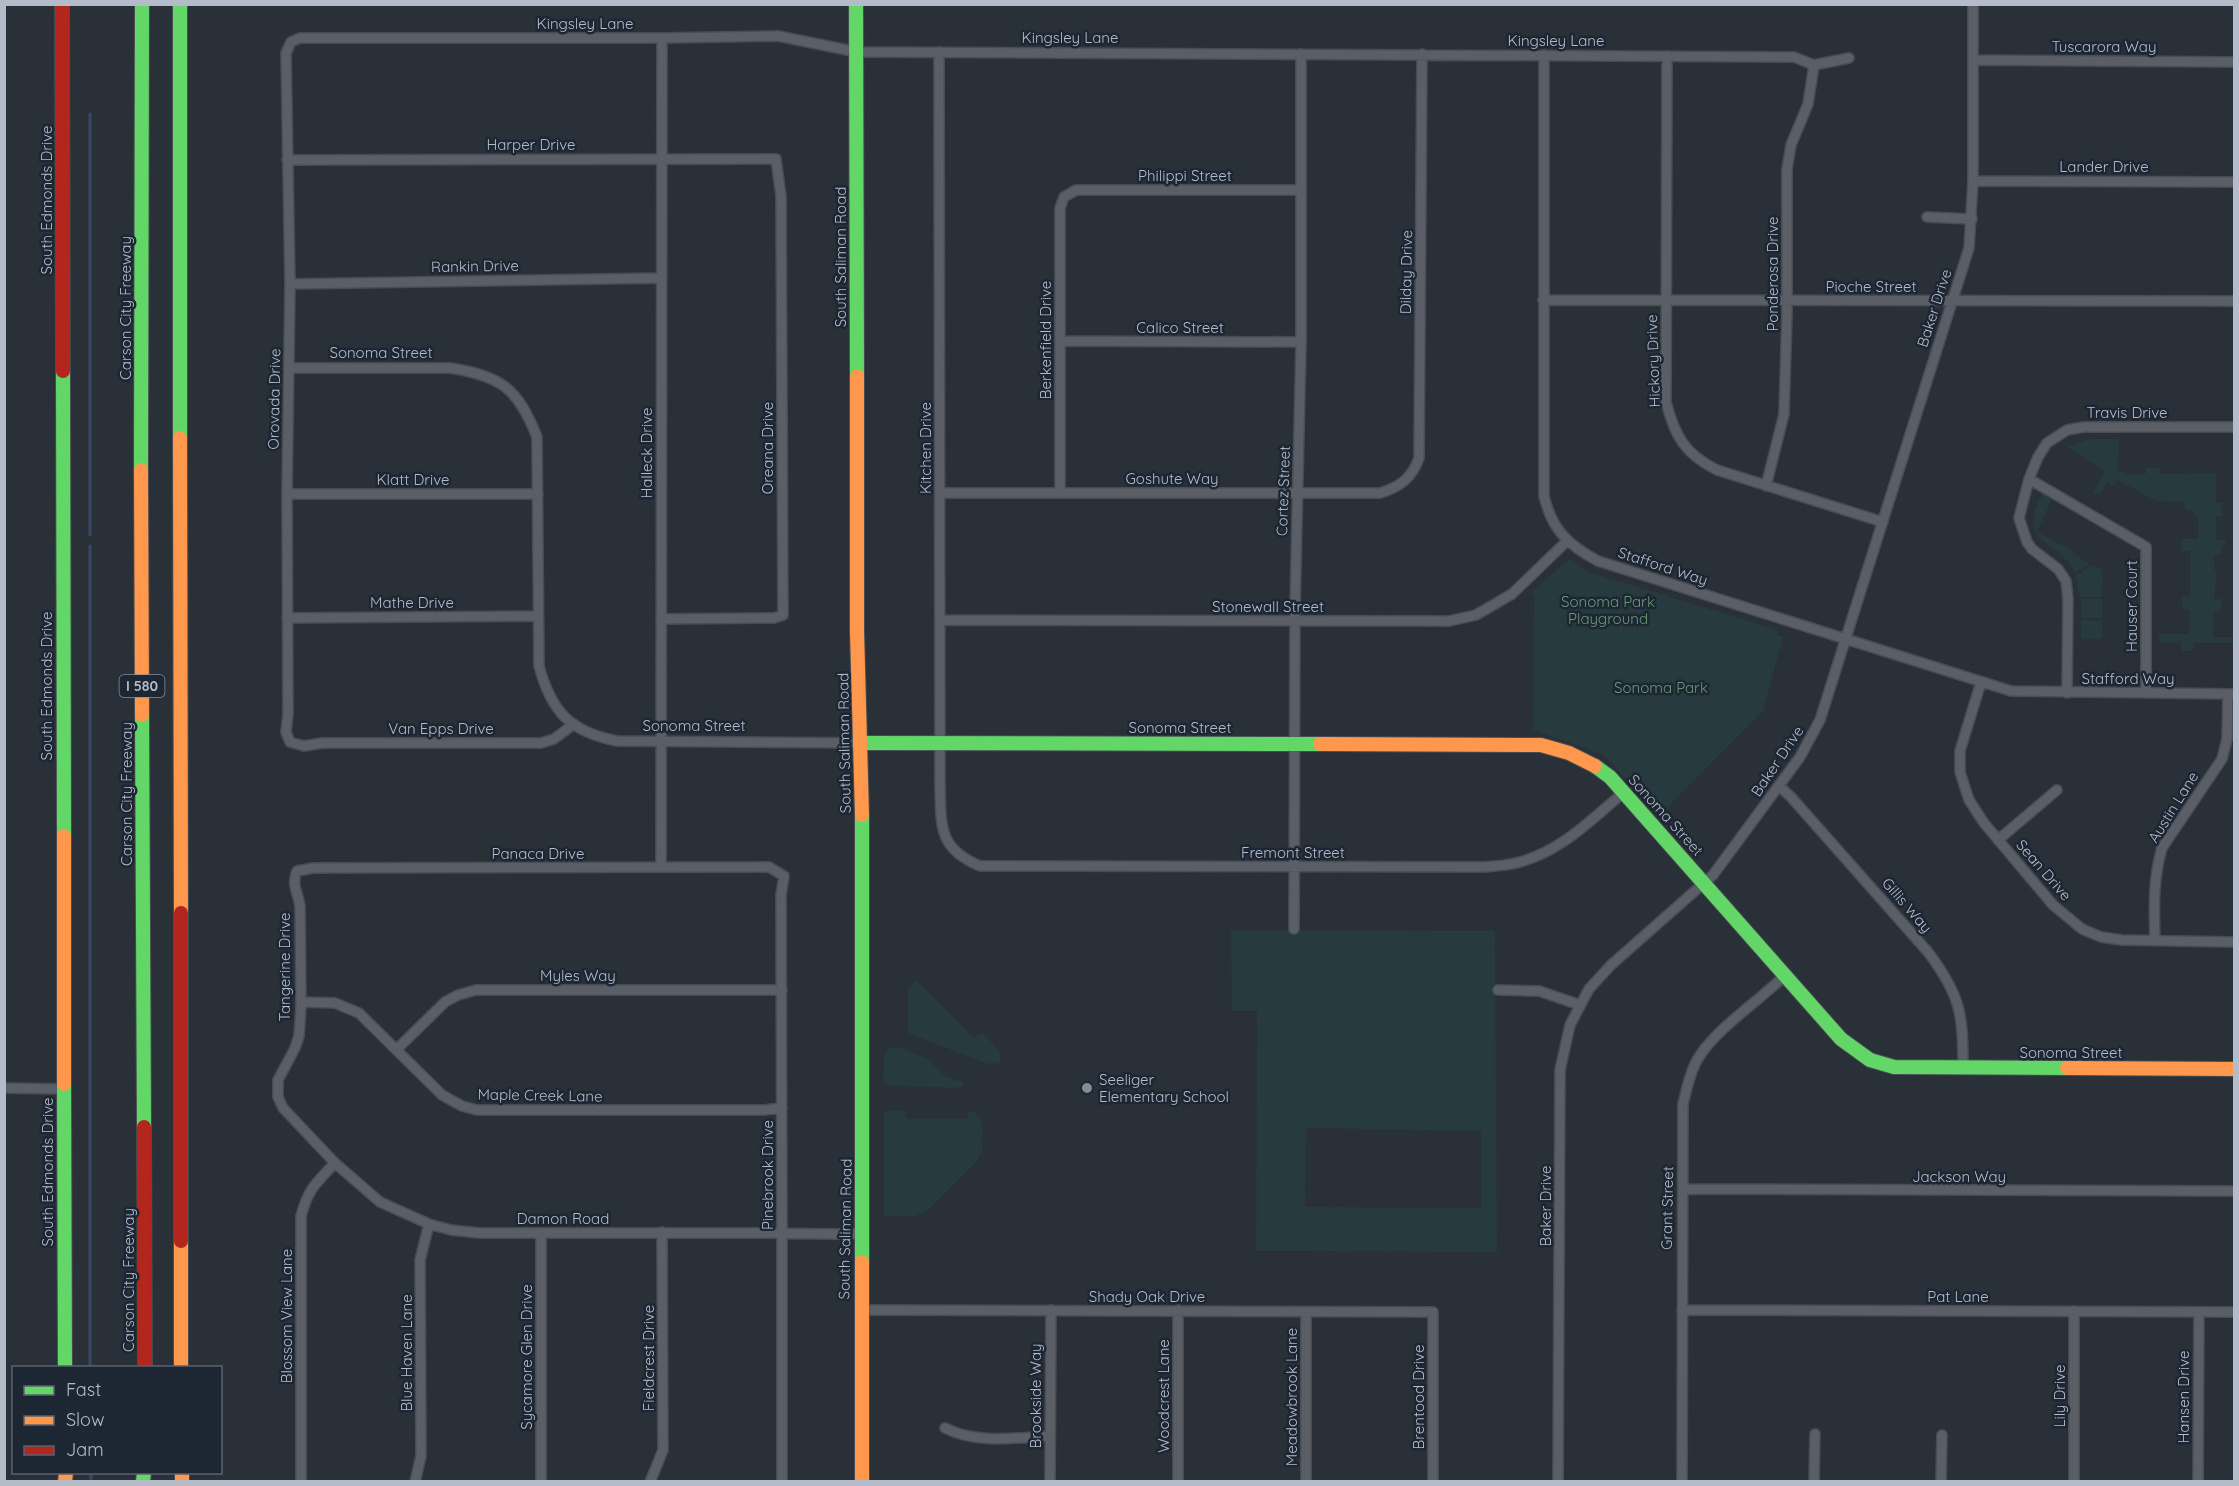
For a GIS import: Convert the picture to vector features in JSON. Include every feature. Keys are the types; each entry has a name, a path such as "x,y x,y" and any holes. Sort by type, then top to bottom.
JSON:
{"main road":[{"name":"South Edmonds Drive","path":"62,4 65,1366"},
{"name":"Carson City Freeway","path":"142,4 141,582 145,1366"},
{"name":"I 580","path":"180,4 181,1366"},
{"name":"South Saliman Road","path":"856,4 857,631 862,742 862,1482"},
{"name":"Sonoma Street","path":"862,742 1541,745 1581,757 1610,777 1841,1039 1862,1058 1882,1066 2235,1069"}],"street":[{"name":"Baker Drive","path":"1558,1482 1560,1070 1570,1025 1589,989 1611,965 1705,884 1779,786 1816,730 1968,248 1973,181 1973,4"},
{"name":"Kingsley Lane","path":"291,42 300,38 778,36 857,52 1794,57 1814,65 1849,58"},
{"name":"Halleck Drive","path":"661,867 662,38"},
{"name":"Orovada Drive","path":"291,42 286,53 290,284 287,494 288,714 286,732 290,742 304,746"},
{"name":"Kitchen Drive","path":"939,52 940,742 941,828 948,843"},
{"name":"Cortez Street","path":"1294,929 1295,621 1301,342 1301,54"},
{"name":"Dilday Drive","path":"1402,484 1415,469 1419,458 1422,54"},
{"name":"Stafford Way","path":"1544,55 1544,496 1558,531 1567,541 1598,561 2011,691 2231,694"},
{"name":"Hickory Drive","path":"1667,56 1666,402 1675,432 1690,453 1717,470 1883,522"},
{"name":"Tuscarora Way","path":"1973,60 2235,62"},
{"name":"Ponderosa Drive","path":"1766,486 1784,414 1787,169 1794,136 1808,104 1814,65"},
{"name":"Harper Drive","path":"287,160 776,159"},
{"name":"Oreana Drive","path":"661,619 774,618 783,615 781,196 776,159"},
{"name":"Lander Drive","path":"1973,181 2235,182"},
{"name":"Philippi Street","path":"1070,191 1301,190"},
{"name":"Berkenfield Drive","path":"1060,492 1060,208 1064,197 1070,191"},
{"path":"1927,217 1971,219"},
{"name":"Rankin Drive","path":"290,284 661,278"},
{"name":"Pioche Street","path":"1544,300 2235,302"},
{"name":"Calico Street","path":"1060,341 1301,342"},
{"name":"Sonoma Street","path":"289,368 450,368 488,377 508,387 527,411 537,437 539,666 545,689 558,710 586,733 617,741 862,742"},
{"name":"Travis Drive","path":"2067,693 2068,589 2066,580 2058,569 2032,549 2022,532 2019,518 2029,479 2038,457 2047,443 2067,430 2084,427 2235,427"},
{"name":"Hauser Court","path":"2029,479 2146,547 2146,693"},
{"name":"Goshute Way","path":"940,493 1380,493 1402,484"},
{"name":"Klatt Drive","path":"287,494 538,494"},
{"name":"Stonewall Street","path":"940,620 1449,621 1476,615 1512,594 1567,541"},
{"name":"Mathe Drive","path":"287,618 538,616"},
{"name":"Sean Drive","path":"1981,682 1960,751 1960,772 1970,800 1983,823 2053,905 2082,929 2101,937 2122,940 2235,942"},
{"name":"Austin Lane","path":"2155,940 2155,879 2162,848 2222,759 2227,739 2231,694"},
{"name":"Van Epps Drive","path":"304,746 322,742 541,743 554,739 574,724"},
{"name":"Gillis Way","path":"1779,786 1898,917 1944,974 1958,1004 1963,1026 1963,1068"},
{"path":"1998,840 2057,790"},
{"name":"Fremont Street","path":"948,843 960,856 980,866 1483,867 1511,864 1551,850 1577,833 1624,792"},
{"name":"Panaca Drive","path":"297,871 313,868 769,867 778,871"},
{"name":"Tangerine Drive","path":"297,871 293,880 300,906 301,1002 298,1036 295,1048 278,1080 277,1091 283,1108 299,1125"},
{"name":"Pinebrook Drive","path":"778,871 784,876 781,895 782,1482"},
{"name":"Grant Street","path":"1682,1482 1683,1104 1688,1080 1696,1062 1712,1040 1785,975"},
{"name":"Myles Way","path":"396,1050 445,1002 458,995 476,990 782,990"},
{"path":"1498,990 1539,991 1580,1005"},
{"name":"Maple Creek Lane","path":"301,1002 335,1004 359,1013 442,1095 462,1106 477,1110 764,1110 782,1108"},
{"path":"4,1088 63,1089"},
{"name":"Damon Road","path":"299,1125 335,1163 380,1202 429,1224 451,1230 479,1233 862,1234"},
{"name":"Blossom View Lane","path":"301,1482 301,1216 306,1197 312,1186 335,1163"},
{"name":"Jackson Way","path":"1683,1189 2235,1191"},
{"name":"Blue Haven Lane","path":"416,1482 422,1456 420,1260 423,1240 429,1224"},
{"name":"Fieldcrest Drive","path":"650,1482 663,1450 662,1232"},
{"name":"Sycamore Glen Drive","path":"541,1233 541,1482"},
{"name":"Shady Oak Drive","path":"861,1310 1433,1312"},
{"name":"Pat Lane","path":"1682,1310 2235,1312"},
{"name":"Brookside Way","path":"1050,1482 1051,1311"},
{"name":"Woodcrest Lane","path":"1178,1311 1178,1482"},
{"name":"Lily Drive","path":"2074,1311 2074,1482"},
{"name":"Meadowbrook Lane","path":"1306,1312 1306,1482"},
{"name":"Brentood Drive","path":"1433,1312 1433,1482"},
{"name":"Hansen Drive","path":"2198,1482 2199,1312"},
{"path":"945,1428 960,1436 977,1438 1050,1436"},
{"path":"1814,1482 1815,1434"},
{"path":"1941,1482 1942,1435"}],"green space":[{"path":"2089,439 2119,439 2118,470 2130,475 2146,474 2146,468 2159,468 2159,474 2216,473 2216,503 2223,503 2222,516 2216,516 2216,540 2226,540 2222,547 2222,554 2214,555 2214,570 2217,571 2214,599 2221,599 2221,611 2214,611 2213,637 2234,637 2234,643 2193,643 2193,651 2182,651 2181,643 2159,642 2159,634 2189,634 2190,610 2182,609 2182,597 2190,596 2190,551 2182,551 2182,539 2198,539 2198,517 2194,517 2193,510 2185,510 2185,502 2156,501 2118,480 2114,486 2107,482 2101,494 2093,493 2105,471 2067,447"},
{"path":"2042,493 2052,499 2037,532 2073,551 2075,555 2090,564 2075,573 2067,561 2036,533 2033,524"},
{"name":"Sonoma Park","path":"1570,559 1589,572 1778,630 1777,635 1783,637 1763,711 1663,812 1658,806 1656,808 1602,754 1533,730 1534,596 1531,592"},
{"path":"2093,565 2103,570 2102,597 2080,597 2076,575"},
{"path":"2081,599 2102,599 2102,618 2081,618"},
{"path":"2081,620 2102,621 2102,639 2081,638"},
{"path":"1231,930 1495,931 1497,1252 1256,1251 1257,1011 1232,1011","holes":["1306,1128 1481,1131 1481,1208 1305,1207"]},
{"path":"916,980 974,1038 982,1033 993,1043 999,1051 1001,1059 999,1063 988,1064 908,1033 908,989"},
{"path":"898,1047 926,1058 945,1076 965,1083 961,1088 890,1086 883,1080 884,1055 889,1048"},
{"path":"969,1110 975,1113 983,1123 982,1151 976,1162 926,1212 915,1216 884,1216 884,1111 906,1111 906,1119 967,1119"}],"waterway":[{"path":"90,114 90,535"},
{"path":"90,546 90,1366"},
{"path":"91,1474 91,1482"}],"traffic: fast":[{"path":"141,470 142,4"},
{"path":"180,4 180,438"},
{"path":"856,4 857,376"},
{"path":"63,371 64,836"},
{"path":"142,715 144,1127"},
{"path":"862,743 1320,744"},
{"path":"1595,766 1610,777 1841,1039 1870,1060 1894,1067 2067,1068"},
{"path":"862,815 862,1262"},
{"path":"64,1084 65,1366"},
{"path":"143,1482 144,1474"}],"traffic: slow":[{"path":"857,376 857,631 862,815"},
{"path":"180,438 181,913"},
{"path":"141,470 142,715"},
{"path":"1320,744 1541,745 1569,753 1595,766"},
{"path":"64,836 64,1084"},
{"path":"2067,1068 2234,1069"},
{"path":"181,1241 181,1366"},
{"path":"862,1262 862,1482"},
{"path":"65,1482 66,1474"},
{"path":"182,1474 182,1482"}],"traffic: jam":[{"path":"62,4 63,371"},
{"path":"181,913 181,1241"},
{"path":"144,1127 145,1366"}],"place":[{"name":"Seeliger Elementary School","path":"1087,1088"}],"park label":[{"name":"Sonoma Park Playground","path":"1608,610"}]}
